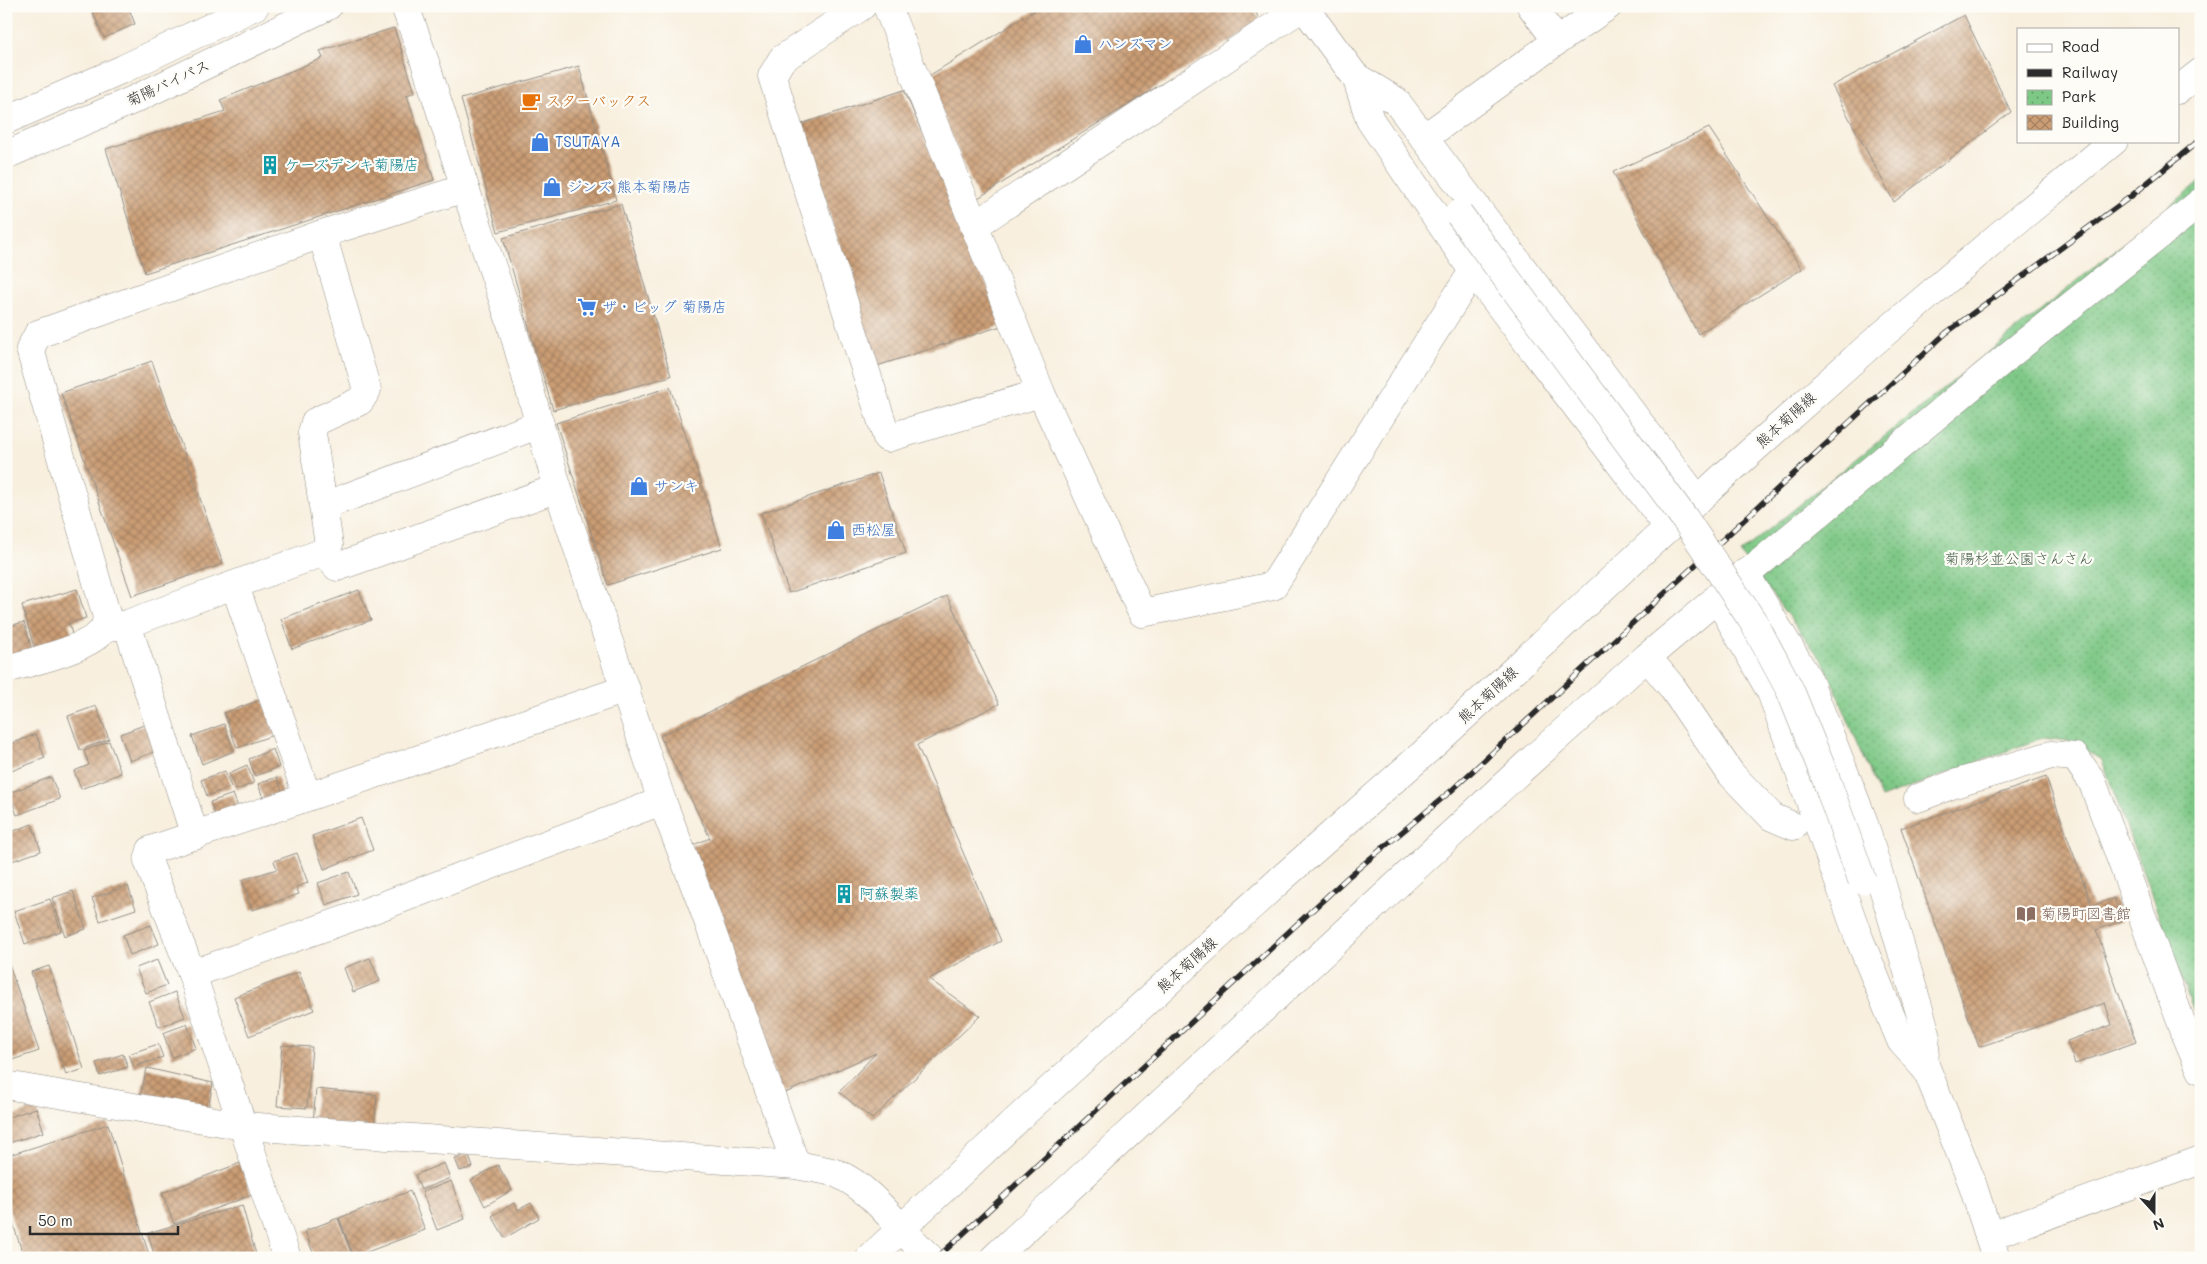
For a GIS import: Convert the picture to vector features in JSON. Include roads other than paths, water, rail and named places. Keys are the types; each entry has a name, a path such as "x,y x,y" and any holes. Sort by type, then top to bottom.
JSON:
{"main road":[{"path":"6,120 123,69 255,6"},
{"name":"菊陽バイパス","path":"6,155 133,100 328,6"},
{"path":"405,6 511,323 558,488 662,801 703,907 796,1165"},
{"path":"862,6 782,59 772,76 887,438 1040,393"},
{"path":"887,6 1040,393 1142,614 1273,586 1473,271"},
{"path":"974,226 1303,6 1685,519 1754,623 1790,690 1826,780 1862,880 1924,1067 1970,1180 1992,1247 2201,1160"},
{"path":"1531,6 1557,41"},
{"path":"1424,138 1608,6"},
{"path":"2180,88 2201,72"},
{"path":"1356,77 1396,101 1698,500"},
{"path":"1356,77 1370,120 1473,271 1669,528"},
{"name":"熊本菊陽線","path":"870,1258 1053,1086 1281,879 1432,746 1698,500 1868,347 2113,142"},
{"path":"195,836 116,626 106,616 30,349 38,334 322,234 465,188"},
{"path":"994,1258 1517,774 1647,657 2008,356 2201,202"},
{"path":"6,669 67,651 116,626 236,586 324,552 329,545 312,433 314,422 360,401 367,390 322,234"},
{"path":"324,506 540,424"},
{"path":"324,552 337,567 558,488"},
{"path":"1745,574 1808,678 1863,820 1926,1033 1924,1067"},
{"path":"236,586 307,796"},
{"path":"1717,597 1771,692 1857,933 1901,1041 1924,1067"},
{"path":"1647,657 1672,686 1731,774 1772,817 1793,826"},
{"path":"287,1258 192,974 148,861 151,850 626,690"},
{"path":"1918,798 1954,784 2051,754 2075,757 2092,781 2186,1035 2201,1070"},
{"path":"192,974 662,801"},
{"path":"6,1085 244,1126 796,1165 838,1174 870,1195 930,1258"}],"railway":[{"path":"937,1258 1348,877 1451,791 1946,333 2130,197 2201,139"}],"place":[{"name":"ハンズマン","path":"1083,44"},
{"name":"スターバックス","path":"531,101"},
{"name":"TSUTAYA","path":"540,142"},
{"name":"ケーズデンキ菊陽店","path":"270,165"},
{"name":"ジンズ 熊本菊陽店","path":"552,187"},
{"name":"ザ・ビッグ 菊陽店","path":"587,307"},
{"name":"サンキ","path":"639,486"},
{"name":"西松屋","path":"836,530"},
{"name":"阿蘇製薬","path":"844,894"},
{"name":"菊陽町図書館","path":"2026,914"}],"park label":[{"name":"菊陽杉並公園さんさん","path":"2019,559"}]}
